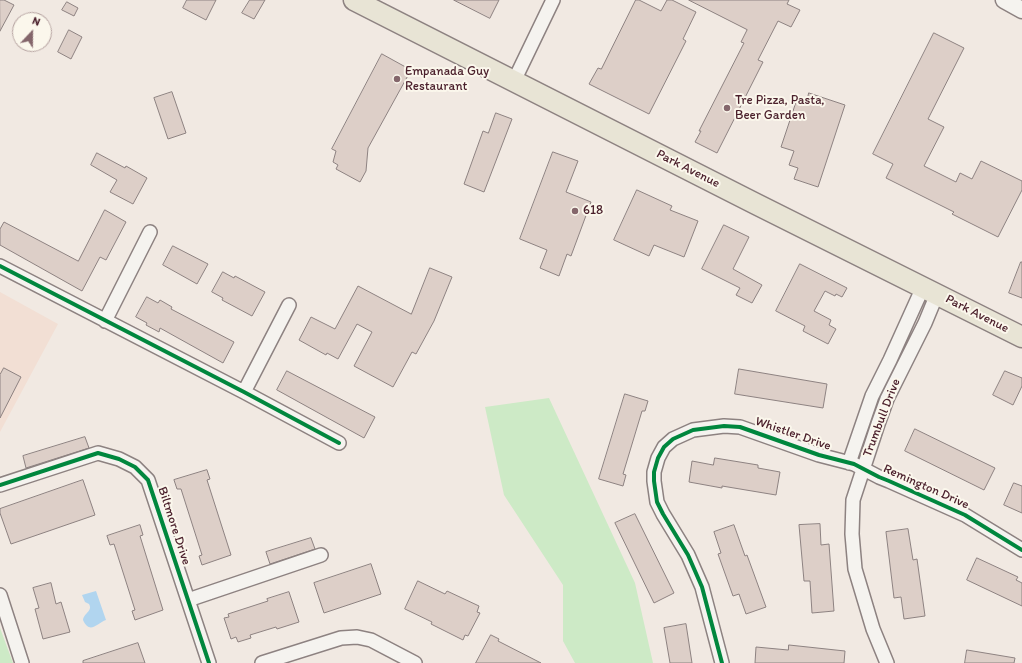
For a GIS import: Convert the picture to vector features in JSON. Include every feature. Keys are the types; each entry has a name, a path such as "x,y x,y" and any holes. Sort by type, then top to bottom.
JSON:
{"main road":[{"name":"Park Avenue","path":"354,0 1022,337"}],"street":[{"path":"514,81 553,0"},
{"path":"1004,0 1022,10"},
{"path":"105,321 150,232"},
{"path":"0,266 244,392 339,443"},
{"name":"Trumbull Drive","path":"849,463 872,396 890,360 930,290"},
{"name":"Trumbull Drive","path":"887,663 872,629 855,569 852,534 853,500 887,399 925,323 930,290"},
{"path":"244,392 289,305"},
{"name":"Whistler Drive","path":"722,663 702,587 688,555 657,502 654,472 658,458 664,447 673,439 693,430 724,426 740,427 819,455 864,468"},
{"name":"Biltmore Drive","path":"0,485 98,453 119,458 135,467 148,480 209,663"},
{"name":"Remington Drive","path":"864,468 879,477 965,515 1022,550"},
{"path":"188,600 321,555"},
{"path":"1,603 4,623 22,663"},
{"path":"262,663 341,638 357,637 371,640 415,663"}],"shaded area":[{"path":"0,292 58,324 0,432"}],"green space":[{"path":"549,398 635,583 653,663 575,663 563,641 563,585 504,495 485,407"},
{"path":"0,628 13,663 0,663"}],"water":[{"path":"96,591 106,620 94,627 88,627 83,620 90,606 85,602 82,595"}],"building":[{"path":"0,0 4,0 14,5 0,31"},
{"path":"187,0 216,0 206,20 183,8"},
{"path":"250,0 265,0 254,19 242,13"},
{"path":"454,0 499,0 490,18"},
{"path":"636,0 639,0 661,11 667,0 672,0 696,12 683,39 686,41 649,114 589,84 598,68 601,69"},
{"path":"689,0 789,0 787,4 800,10 791,27 778,21 758,60 763,62 717,153 695,142 701,131 699,131 744,43 741,42 747,30"},
{"path":"67,2 78,8 74,16 62,10"},
{"path":"69,30 82,37 71,59 58,52"},
{"path":"934,33 964,48 928,119 944,127 924,166 956,182 960,173 972,179 981,161 1022,181 1022,190 998,237 952,214 954,212 886,178 893,164 873,154"},
{"path":"382,54 411,70 368,148 366,171 360,182 336,169 338,165 333,162 336,151 332,149"},
{"path":"172,92 186,133 168,139 154,98"},
{"path":"809,93 845,105 818,187 794,179 798,168 789,165 794,151 781,147 798,96 807,99"},
{"path":"496,113 512,119 484,192 464,184 483,131 488,133"},
{"path":"553,152 578,161 566,192 591,202 571,256 567,254 559,276 540,268 547,250 520,239"},
{"path":"97,153 125,168 126,166 147,178 133,204 110,192 117,180 91,165"},
{"path":"637,190 672,206 670,210 698,221 684,257 654,245 649,256 614,240"},
{"path":"105,210 126,222 106,260 100,257 82,291 0,245 0,229 4,222 78,261"},
{"path":"724,225 749,237 733,269 762,285 752,303 736,295 740,288 702,269"},
{"path":"173,246 208,264 197,284 163,265"},
{"path":"1022,262 1022,298 1009,293"},
{"path":"800,264 847,288 842,297 836,294 835,296 825,291 814,311 831,320 829,325 836,329 828,344 803,331 805,326 776,311"},
{"path":"430,268 452,277 434,321 416,354 412,352 393,387 354,366 372,332 357,324 338,359 327,353 326,355 299,340 311,317 335,329 358,286 411,314"},
{"path":"223,272 234,278 235,276 265,292 252,316 222,300 223,298 212,292"},
{"path":"147,297 158,303 160,300 172,307 171,309 234,342 223,363 160,328 159,332 146,325 147,323 136,317"},
{"path":"4,368 21,377 0,418 0,375"},
{"path":"739,369 827,384 823,408 735,394"},
{"path":"287,371 375,417 364,438 277,390"},
{"path":"1005,371 1022,378 1022,386 1013,405 993,395"},
{"path":"625,394 648,401 645,411 642,411 623,474 626,475 623,486 599,479"},
{"path":"915,429 995,468 984,490 905,451"},
{"path":"85,437 89,448 26,468 23,456"},
{"path":"715,458 758,465 758,468 780,472 776,495 689,482 692,461 713,465"},
{"path":"207,470 210,479 207,480 231,555 202,565 199,556 202,555 181,489 177,489 174,480"},
{"path":"83,480 95,515 11,544 0,509"},
{"path":"1014,483 1022,486 1022,513 1004,505"},
{"path":"635,514 674,593 654,603 615,523"},
{"path":"820,524 821,545 829,544 834,611 812,613 810,581 804,581 799,525"},
{"path":"140,525 143,535 140,536 163,610 135,620 132,611 135,610 114,544 110,545 107,536"},
{"path":"734,525 745,556 747,555 766,607 746,614 739,594 733,596 718,554 721,553 714,532"},
{"path":"908,529 913,560 917,559 925,616 904,619 901,597 894,598 886,532"},
{"path":"311,538 315,549 270,564 266,552"},
{"path":"977,558 1018,577 1016,580 1022,583 1022,606 967,580"},
{"path":"371,564 381,594 324,613 314,583"},
{"path":"418,581 445,594 447,591 479,606 477,612 480,613 468,636 465,635 463,640 431,624 432,622 405,609"},
{"path":"51,583 56,604 61,602 70,632 43,639 35,609 39,608 33,588"},
{"path":"289,592 299,622 250,635 251,638 238,642 236,637 231,639 224,618 229,617 228,614 268,601 267,599"},
{"path":"686,624 692,663 670,663 664,628"},
{"path":"491,635 499,639 498,641 541,663 476,663"},
{"path":"138,643 145,663 83,663 83,661"},
{"path":"789,645 845,651 844,663 755,663 756,647 788,650"},
{"path":"967,650 1015,658 1014,663 965,663"}],"cycle path":[{"path":"0,266 244,392 339,443"},
{"path":"722,663 702,587 688,555 657,502 654,481 654,472 658,458 664,447 673,439 693,430 724,426 740,427 819,455 854,464 879,477 965,515 1022,550"},
{"path":"0,485 98,453 119,459 135,467 148,480 209,663"}],"place":[{"name":"Empanada Guy Restaurant","path":"397,79"},
{"name":"Tre Pizza, Pasta, Beer Garden","path":"727,108"},
{"name":"618","path":"575,211"}]}
